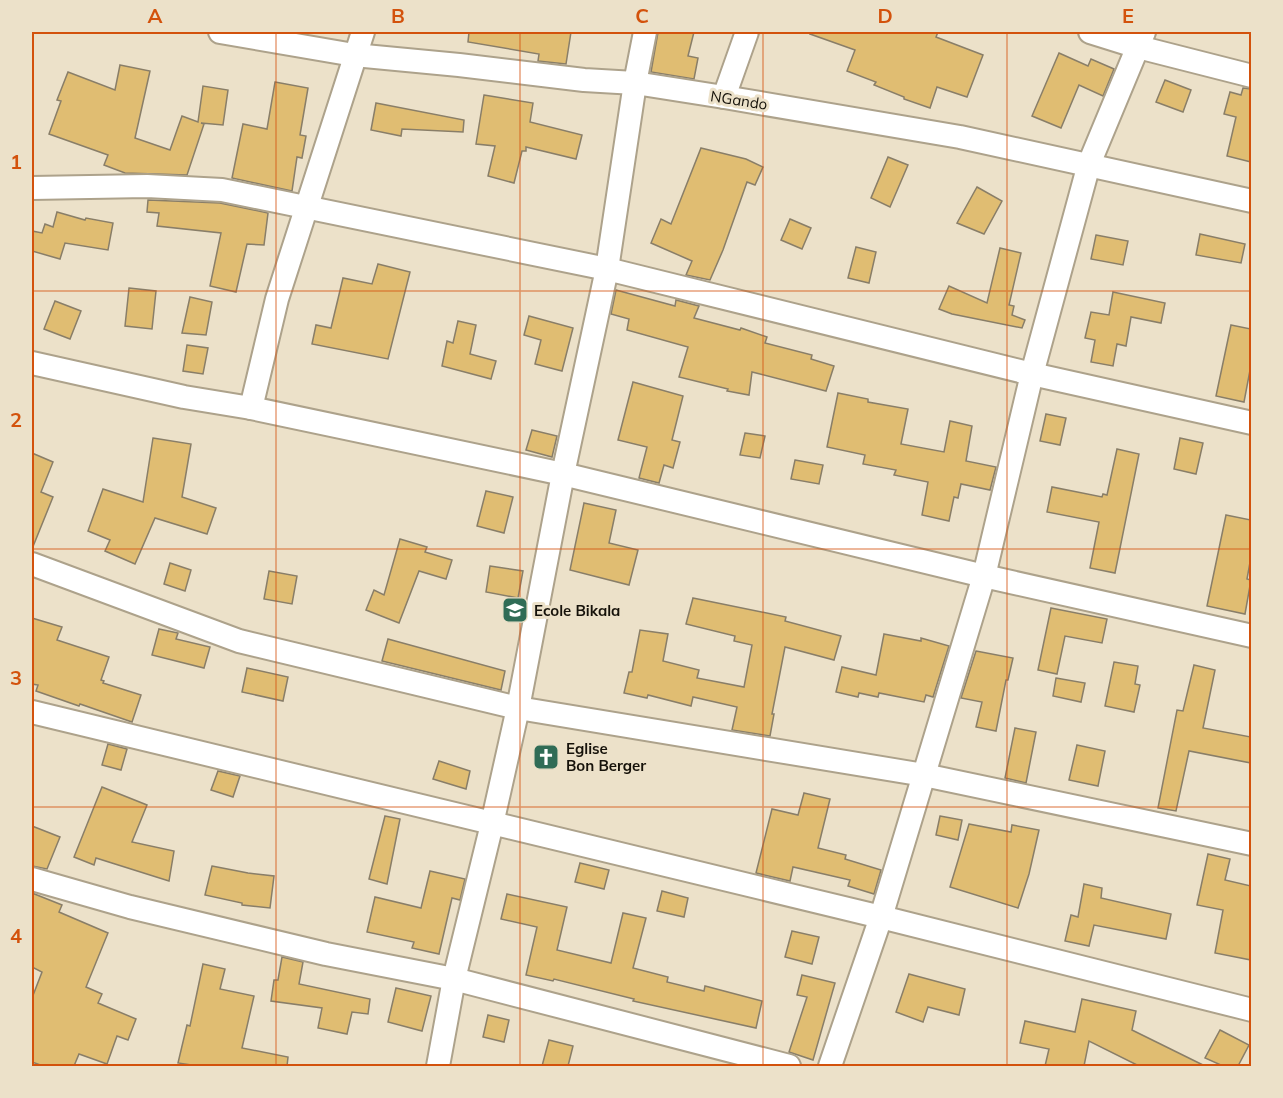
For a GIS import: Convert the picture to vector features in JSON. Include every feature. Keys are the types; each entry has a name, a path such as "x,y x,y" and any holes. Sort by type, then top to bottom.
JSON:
{"street":[{"name":"NGando","path":"220,32 280,36 354,55 584,80 635,83 724,97 960,138 1251,201"},
{"path":"251,408 277,299 363,32"},
{"path":"438,1066 454,979 518,708 563,474 607,269 645,32"},
{"path":"724,97 747,32"},
{"path":"1090,32 1141,39 1251,76"},
{"path":"830,1066 880,916 984,576 1032,374 1089,165 1141,39"},
{"path":"32,188 147,186 213,188 306,209 607,269 1032,374 1251,423"},
{"path":"34,368 251,408 563,474 984,576 1251,636"},
{"path":"32,564 239,641 518,708 924,775 1251,844"},
{"path":"32,712 880,916 1251,1010"},
{"path":"32,879 130,907 280,943 454,979 789,1066"}],"building":[{"path":"469,32 571,32 566,64 538,61 539,54 468,42"},
{"path":"658,32 694,32 688,56 698,58 694,79 651,72"},
{"path":"811,32 938,32 936,37 983,55 967,97 937,87 930,108 904,99 904,97 874,85 876,82 847,71 855,50 810,34"},
{"path":"1059,53 1088,66 1091,59 1114,69 1103,96 1079,85 1061,128 1032,116"},
{"path":"120,65 150,71 135,138 170,150 182,116 198,122 203,86 228,90 223,125 201,123 204,124 187,175 125,173 104,165 108,155 49,134 61,101 57,100 68,72 115,90"},
{"path":"1165,80 1191,90 1183,112 1156,102"},
{"path":"275,82 308,88 300,135 306,136 302,158 297,157 292,191 232,178 243,124 267,129"},
{"path":"1243,88 1251,89 1251,162 1227,156 1236,117 1224,114 1230,92 1241,95"},
{"path":"484,95 533,103 530,122 582,135 576,159 526,147 526,151 522,151 514,183 488,176 495,146 476,144"},
{"path":"376,103 464,120 463,132 402,129 401,136 371,130"},
{"path":"701,148 746,159 763,167 755,185 747,182 710,280 686,275 692,261 651,243 661,219 671,224"},
{"path":"888,157 908,165 890,207 871,198"},
{"path":"977,187 1002,201 984,234 957,223"},
{"path":"148,200 220,203 268,213 264,245 247,244 236,292 210,286 221,233 157,226 159,213 147,212"},
{"path":"57,212 85,220 86,218 113,223 108,250 65,243 60,259 32,251 32,231 42,233 45,224 53,227"},
{"path":"790,219 811,228 802,249 781,240"},
{"path":"1200,234 1245,244 1241,263 1196,255"},
{"path":"1096,235 1128,241 1123,265 1091,259"},
{"path":"856,247 876,252 869,283 848,278"},
{"path":"1000,248 1021,253 1009,305 1014,306 1012,315 1025,320 1022,328 952,314 939,309 949,286 987,303"},
{"path":"378,264 410,272 388,359 312,344 316,325 331,328 343,278 372,284"},
{"path":"129,288 156,291 152,329 125,326"},
{"path":"616,290 675,306 676,300 699,306 694,318 740,330 741,328 767,337 765,343 812,355 811,359 834,366 826,391 752,372 749,395 679,377 688,347 627,330 629,319 611,314"},
{"path":"1113,292 1165,303 1161,323 1131,317 1126,346 1117,344 1113,366 1091,362 1095,340 1085,338 1091,312 1109,315"},
{"path":"190,297 212,302 206,335 182,333"},
{"path":"55,301 81,311 70,339 44,329"},
{"path":"529,316 573,328 562,371 535,364 541,340 524,335"},
{"path":"458,321 476,325 470,354 496,361 491,379 442,366 447,341 453,343"},
{"path":"1231,325 1251,329 1251,365 1244,402 1216,396"},
{"path":"187,345 208,348 203,374 183,371"},
{"path":"633,382 683,396 672,440 680,442 673,468 664,465 659,483 639,478 647,447 618,440"},
{"path":"838,393 868,399 868,402 908,409 901,444 944,452 950,421 972,426 966,461 996,467 990,490 961,484 958,498 954,497 949,521 922,515 928,482 894,475 896,470 863,464 865,455 827,447"},
{"path":"1046,414 1066,418 1060,445 1040,441"},
{"path":"532,430 557,436 552,457 526,450"},
{"path":"745,433 765,436 760,458 740,455"},
{"path":"153,438 191,444 182,497 216,508 207,534 155,518 135,564 105,551 110,540 88,531 103,489 143,502"},
{"path":"1180,438 1203,443 1196,474 1174,469"},
{"path":"1117,449 1139,454 1115,573 1090,568 1099,522 1047,512 1052,487 1102,497 1103,494 1107,495"},
{"path":"32,453 53,462 41,492 53,497 32,549"},
{"path":"795,460 823,465 819,484 791,479"},
{"path":"486,491 513,497 504,533 477,526"},
{"path":"584,503 616,510 609,543 638,550 629,585 570,570"},
{"path":"1226,515 1251,520 1251,557 1247,579 1251,580 1245,614 1207,606"},
{"path":"400,539 427,547 425,552 452,560 446,579 419,571 399,623 366,610 374,590 384,595"},
{"path":"170,563 191,570 185,591 164,584"},
{"path":"490,566 523,571 518,598 486,592"},
{"path":"269,571 297,576 292,604 264,599"},
{"path":"693,598 786,617 785,621 841,636 834,660 785,647 770,736 732,730 737,707 693,697 691,706 648,695 647,698 624,693 629,672 632,672 640,630 668,634 663,661 699,670 697,678 744,687 752,645 734,641 735,636 686,624"},
{"path":"1051,608 1107,619 1102,643 1065,636 1057,674 1038,670"},
{"path":"32,618 62,627 57,640 109,657 101,680 104,681 103,683 141,695 132,722 36,691 38,685 32,684"},
{"path":"159,629 178,633 176,639 210,647 204,668 152,655"},
{"path":"884,634 921,641 921,638 949,646 933,697 926,695 924,702 879,693 878,697 859,693 858,697 836,692 842,667 876,675"},
{"path":"388,639 505,671 501,690 382,661"},
{"path":"976,651 1013,658 1008,680 1006,680 996,731 976,727 982,702 961,698"},
{"path":"1114,662 1138,666 1135,684 1140,685 1134,712 1105,706"},
{"path":"1194,665 1215,670 1203,728 1251,737 1251,763 1189,751 1176,811 1158,808 1177,710 1183,711"},
{"path":"247,668 288,677 283,701 242,692"},
{"path":"1056,678 1085,683 1081,702 1053,696"},
{"path":"1015,728 1036,732 1026,783 1005,778"},
{"path":"108,744 127,749 121,770 102,765"},
{"path":"1077,745 1105,751 1098,786 1069,780"},
{"path":"439,761 470,771 466,789 433,779"},
{"path":"218,771 240,776 233,797 211,790"},
{"path":"102,787 147,805 132,842 174,851 169,881 96,858 94,865 74,857"},
{"path":"804,793 830,799 818,848 846,855 845,859 881,870 874,894 848,886 850,880 793,867 790,881 756,873 772,809 798,815"},
{"path":"385,816 400,819 387,884 369,879"},
{"path":"940,816 962,820 958,840 936,835"},
{"path":"969,824 1011,832 1012,825 1039,830 1018,908 950,887"},
{"path":"32,826 60,837 47,869 32,866"},
{"path":"1208,854 1230,859 1225,880 1251,886 1251,960 1215,953 1223,910 1197,905"},
{"path":"580,863 609,870 604,889 575,882"},
{"path":"212,866 274,876 270,908 242,905 242,903 205,895"},
{"path":"430,871 465,879 460,900 452,898 439,954 412,948 414,942 367,932 375,897 421,908"},
{"path":"1084,884 1102,888 1101,898 1171,914 1166,939 1094,925 1089,946 1065,941 1071,915 1078,917"},
{"path":"662,891 688,898 684,917 657,911"},
{"path":"32,893 62,905 59,912 108,933 86,987 102,994 98,1003 136,1019 128,1040 117,1036 107,1064 79,1054 74,1066 43,1066 32,1062 32,998 42,972 32,967"},
{"path":"507,894 567,907 557,950 611,963 623,913 646,918 633,968 668,977 667,982 704,991 705,986 762,1001 756,1028 633,1001 634,999 554,979 553,981 526,975 537,927 501,919"},
{"path":"792,931 819,937 812,964 785,957"},
{"path":"282,957 303,962 299,984 370,999 368,1014 352,1012 347,1034 318,1028 322,1008 271,1001 274,980 278,980"},
{"path":"203,964 225,969 220,989 254,996 242,1048 288,1057 287,1066 198,1066 178,1063 187,1025 190,1026"},
{"path":"909,974 965,989 959,1015 928,1007 923,1022 896,1012"},
{"path":"802,975 835,983 813,1060 789,1052 807,997 797,995"},
{"path":"396,988 431,996 422,1031 388,1022"},
{"path":"1082,999 1136,1011 1132,1030 1205,1066 1139,1066 1089,1041 1084,1066 1045,1066 1049,1049 1020,1043 1025,1021 1075,1032"},
{"path":"488,1015 509,1020 504,1042 483,1037"},
{"path":"1220,1030 1249,1045 1238,1066 1223,1066 1205,1058"},
{"path":"549,1040 573,1046 568,1066 542,1066"}],"place":[{"name":"Ecole Bikala","path":"515,610"},
{"name":"Eglise Bon Berger","path":"546,757"}]}
